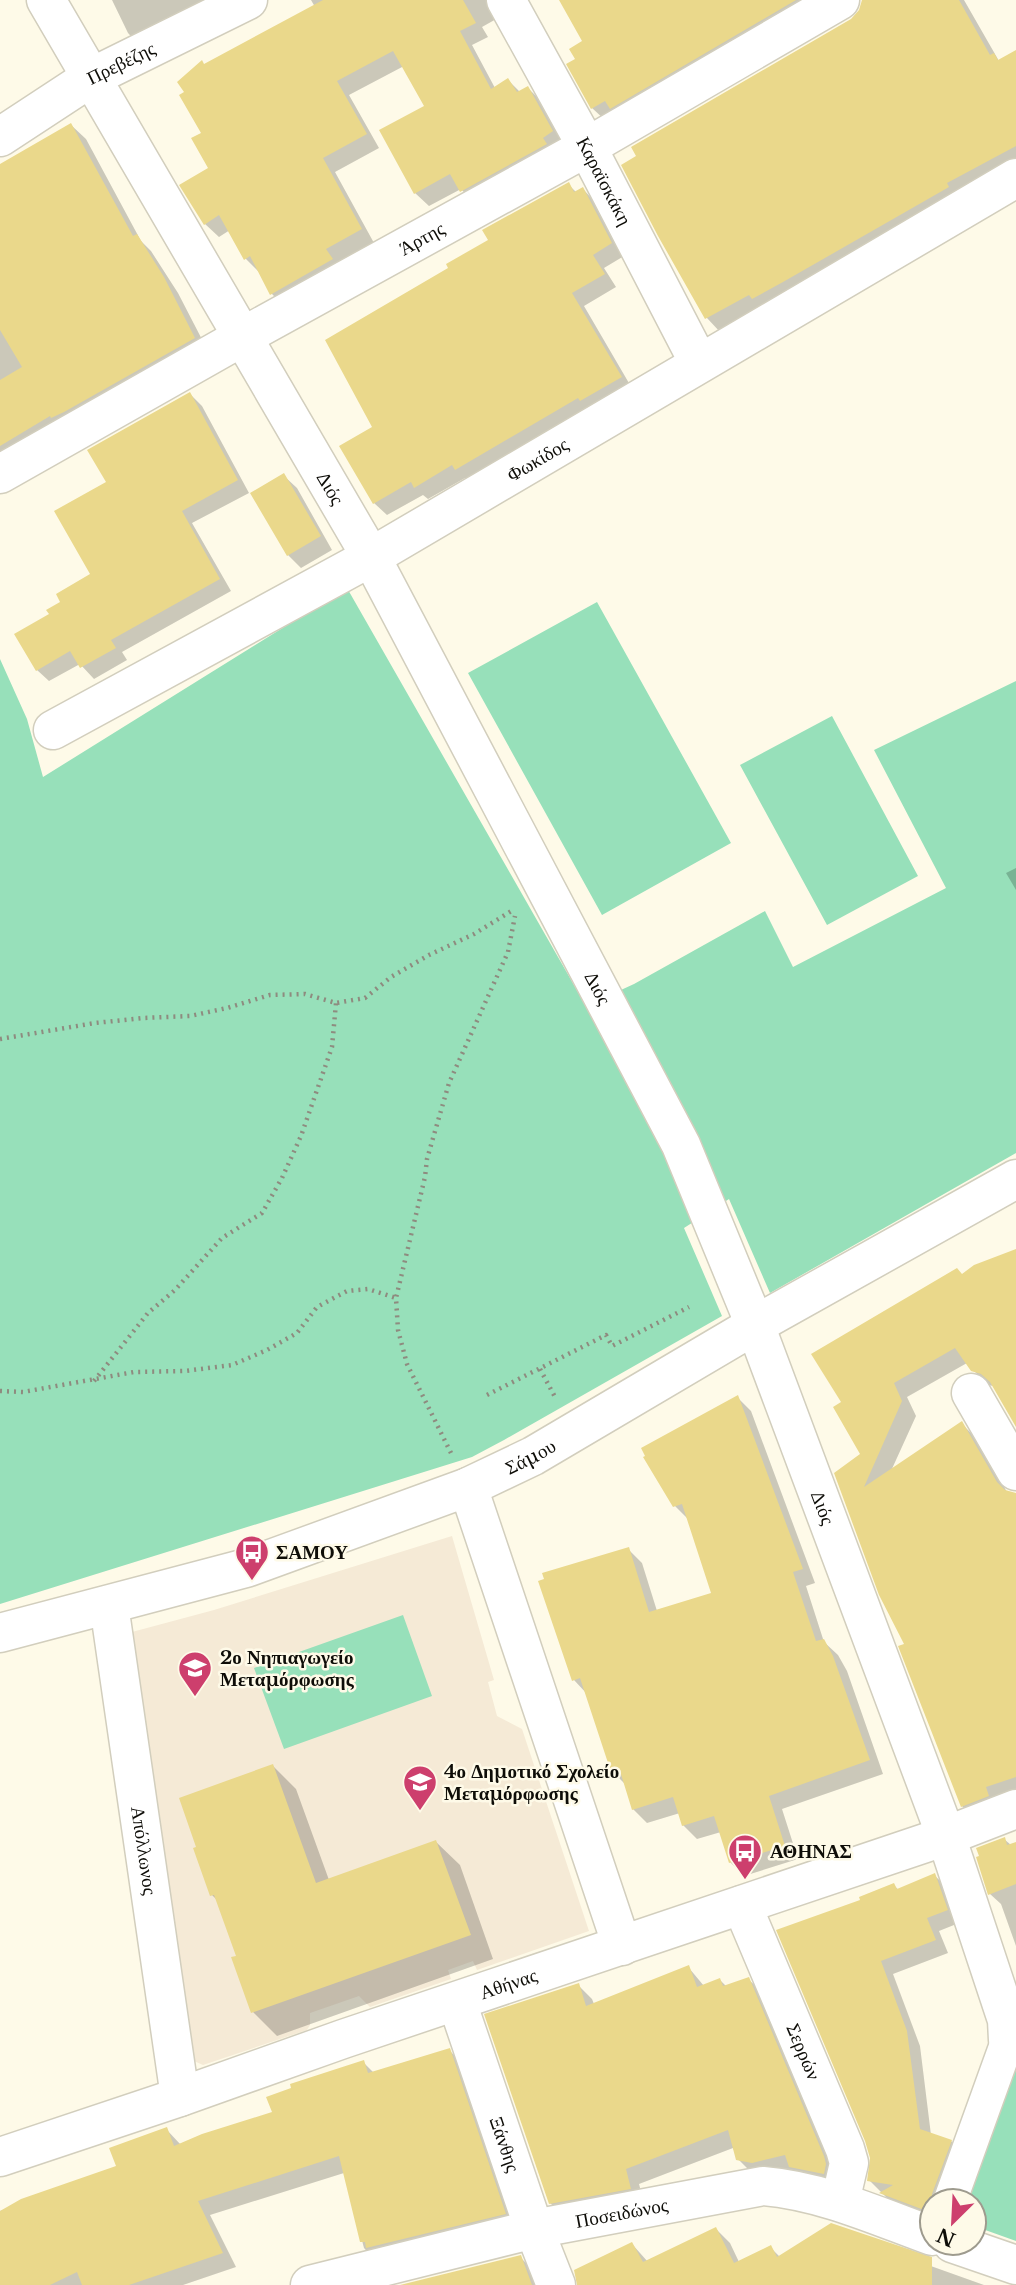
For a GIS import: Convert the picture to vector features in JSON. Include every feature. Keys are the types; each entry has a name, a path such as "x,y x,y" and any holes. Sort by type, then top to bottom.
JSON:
{"street":[{"name":"Διός","path":"46,0 370,557 681,1145 755,1325 946,1836 1012,2042"},
{"name":"Πρεβέζης","path":"0,137 90,78 248,0"},
{"name":"Καραϊσκάκη","path":"506,0 587,147 699,363"},
{"name":"Άρτης","path":"0,474 587,147 840,0"},
{"name":"Φωκίδος","path":"53,730 370,557 1016,178"},
{"name":"Σάμου","path":"0,1633 246,1568 468,1487 533,1457 755,1325 1016,1179"},
{"path":"971,1393 1016,1471"},
{"path":"468,1487 622,1946"},
{"name":"Απόλλωνος","path":"108,1605 180,2097"},
{"name":"Αθήνας","path":"0,2157 946,1836 1016,1809"},
{"name":"Σερρών","path":"742,1905 845,2149 849,2163 840,2202"},
{"name":"Ξάνθης","path":"457,2002 534,2229 556,2285"},
{"path":"955,2187 1012,2042"},
{"name":"Ποσειδώνος","path":"310,2285 534,2229 763,2186 795,2188 918,2231"},
{"path":"988,2255 1016,2265"}],"path":[{"path":"0,1039 95,1023 190,1016 227,1009 270,995 305,994 336,1003 365,998 391,977 474,934 516,908 508,952 449,1083 427,1158 425,1177 396,1298 398,1330 407,1364 468,1487"},
{"path":"94,1381 148,1313 175,1290 222,1238 262,1213 301,1136 332,1047 336,1003"},
{"path":"0,1391 23,1392 134,1372 186,1371 232,1365 297,1333 317,1307 347,1291 368,1289 396,1298"},
{"path":"487,1395 606,1335 612,1346 689,1307"}],"shaded area":[{"name":"4ο Δημοτικό Σχολείο Μεταμόρφωσης","path":"452,1536 494,1680 488,1682 497,1716 522,1729 589,1931 477,1970 473,1961 448,1970 451,1979 370,2007 359,1996 310,2013 307,2030 203,2065 194,2061 132,1632 214,1610"}],"green space":[{"path":"347,588 586,1006 634,984 765,911 793,967 946,888 874,750 1016,681 1016,1153 770,1293 729,1199 684,1228 722,1316 504,1440 472,1457 0,1604 0,659 27,719 43,777"},
{"path":"597,602 731,843 602,915 468,673"},
{"path":"832,716 918,876 827,925 740,765"},
{"path":"403,1615 432,1696 284,1749 254,1668"},
{"path":"995,2025 1016,2034 1016,2241 988,2231 988,2187 948,2187 969,2128 960,2124"}],"building":[{"path":"323,0 463,0 476,23 460,31 491,89 508,78 517,92 528,86 553,131 543,138 547,144 460,192 450,174 414,194 379,130 424,106 393,51 337,81 367,134 323,158 362,229 326,249 333,259 270,295 250,256 244,260 219,215 204,225 179,185 208,168 191,138 201,133 179,95 184,92 177,82 202,60 204,64"},
{"path":"559,0 796,0 610,109 605,101 591,109 566,64 575,59 569,49 582,41"},
{"path":"862,0 959,0 990,55 994,53 998,60 1016,50 1016,146 947,183 949,187 783,282 752,299 749,295 705,319 621,165 636,156 631,147 851,19 859,10"},
{"path":"71,123 133,236 137,234 164,277 195,338 0,446 0,380 22,367 0,330 0,164"},
{"path":"569,182 574,192 583,187 612,243 593,255 605,274 572,293 622,377 580,401 578,398 455,470 452,465 414,488 411,482 373,504 339,446 372,427 325,340 448,268 446,264 488,240 482,230"},
{"path":"190,392 238,480 182,511 220,579 111,640 116,648 80,668 70,651 36,671 14,634 49,614 46,610 60,602 56,594 90,574 54,511 106,482 87,450"},
{"path":"284,473 321,536 287,556 250,493"},
{"path":"1016,1249 1016,1427 990,1382 981,1374 971,1371 955,1348 894,1383 902,1401 864,1487 962,1421 997,1482 1005,1490 1016,1493 1016,1777 986,1787 989,1796 961,1807 898,1646 904,1644 879,1595 834,1473 860,1454 833,1407 841,1402 811,1354 957,1268 962,1274 974,1265"},
{"path":"738,1395 803,1569 793,1572 816,1641 824,1639 833,1656 870,1760 769,1796 785,1846 729,1863 714,1816 682,1826 673,1797 632,1810 620,1771 612,1774 580,1678 572,1681 538,1581 544,1579 542,1573 629,1547 649,1612 711,1593 682,1504 673,1507 643,1457 645,1456 641,1448"},
{"path":"273,1764 316,1883 436,1840 471,1935 251,2013 231,1957 236,1956 214,1895 210,1896 179,1798"},
{"path":"1005,1837 1007,1845 1016,1842 1016,1884 988,1895 976,1857 979,1856 976,1848"},
{"path":"935,1873 948,1910 927,1918 936,1940 881,1961 907,2031 920,2129 952,2140 935,2187 918,2187 918,2208 879,2193 893,2185 867,2181 870,2158 865,2141 776,1930 860,1900 859,1897 894,1883 897,1889"},
{"path":"689,1965 697,1987 720,1978 723,1986 749,1977 824,2156 824,2174 789,2167 785,2155 752,2163 736,2160 728,2130 626,2169 631,2189 549,2204 484,2014 579,1983 586,2006"},
{"path":"450,2048 506,2214 366,2248 365,2242 360,2242 339,2156 198,2201 223,2253 129,2285 82,2285 77,2272 50,2285 0,2285 0,2211 21,2199 116,2166 109,2148 167,2127 174,2146 202,2134 272,2112 266,2097 291,2088 290,2084 364,2060 368,2073"},
{"path":"831,2223 918,2252 918,2257 932,2257 932,2285 577,2285 574,2270 632,2242 643,2262 716,2227 734,2263 771,2245 777,2257"},
{"path":"521,2255 532,2285 400,2285"}],"place":[{"name":"ΣΑΜΟΥ","path":"252,1582"},
{"name":"2ο Νηπιαγωγείο Μεταμόρφωσης","path":"195,1698"},
{"name":"4ο Δημοτικό Σχολείο Μεταμόρφωσης","path":"420,1812"},
{"name":"ΑΘΗΝΑΣ","path":"745,1881"}]}
